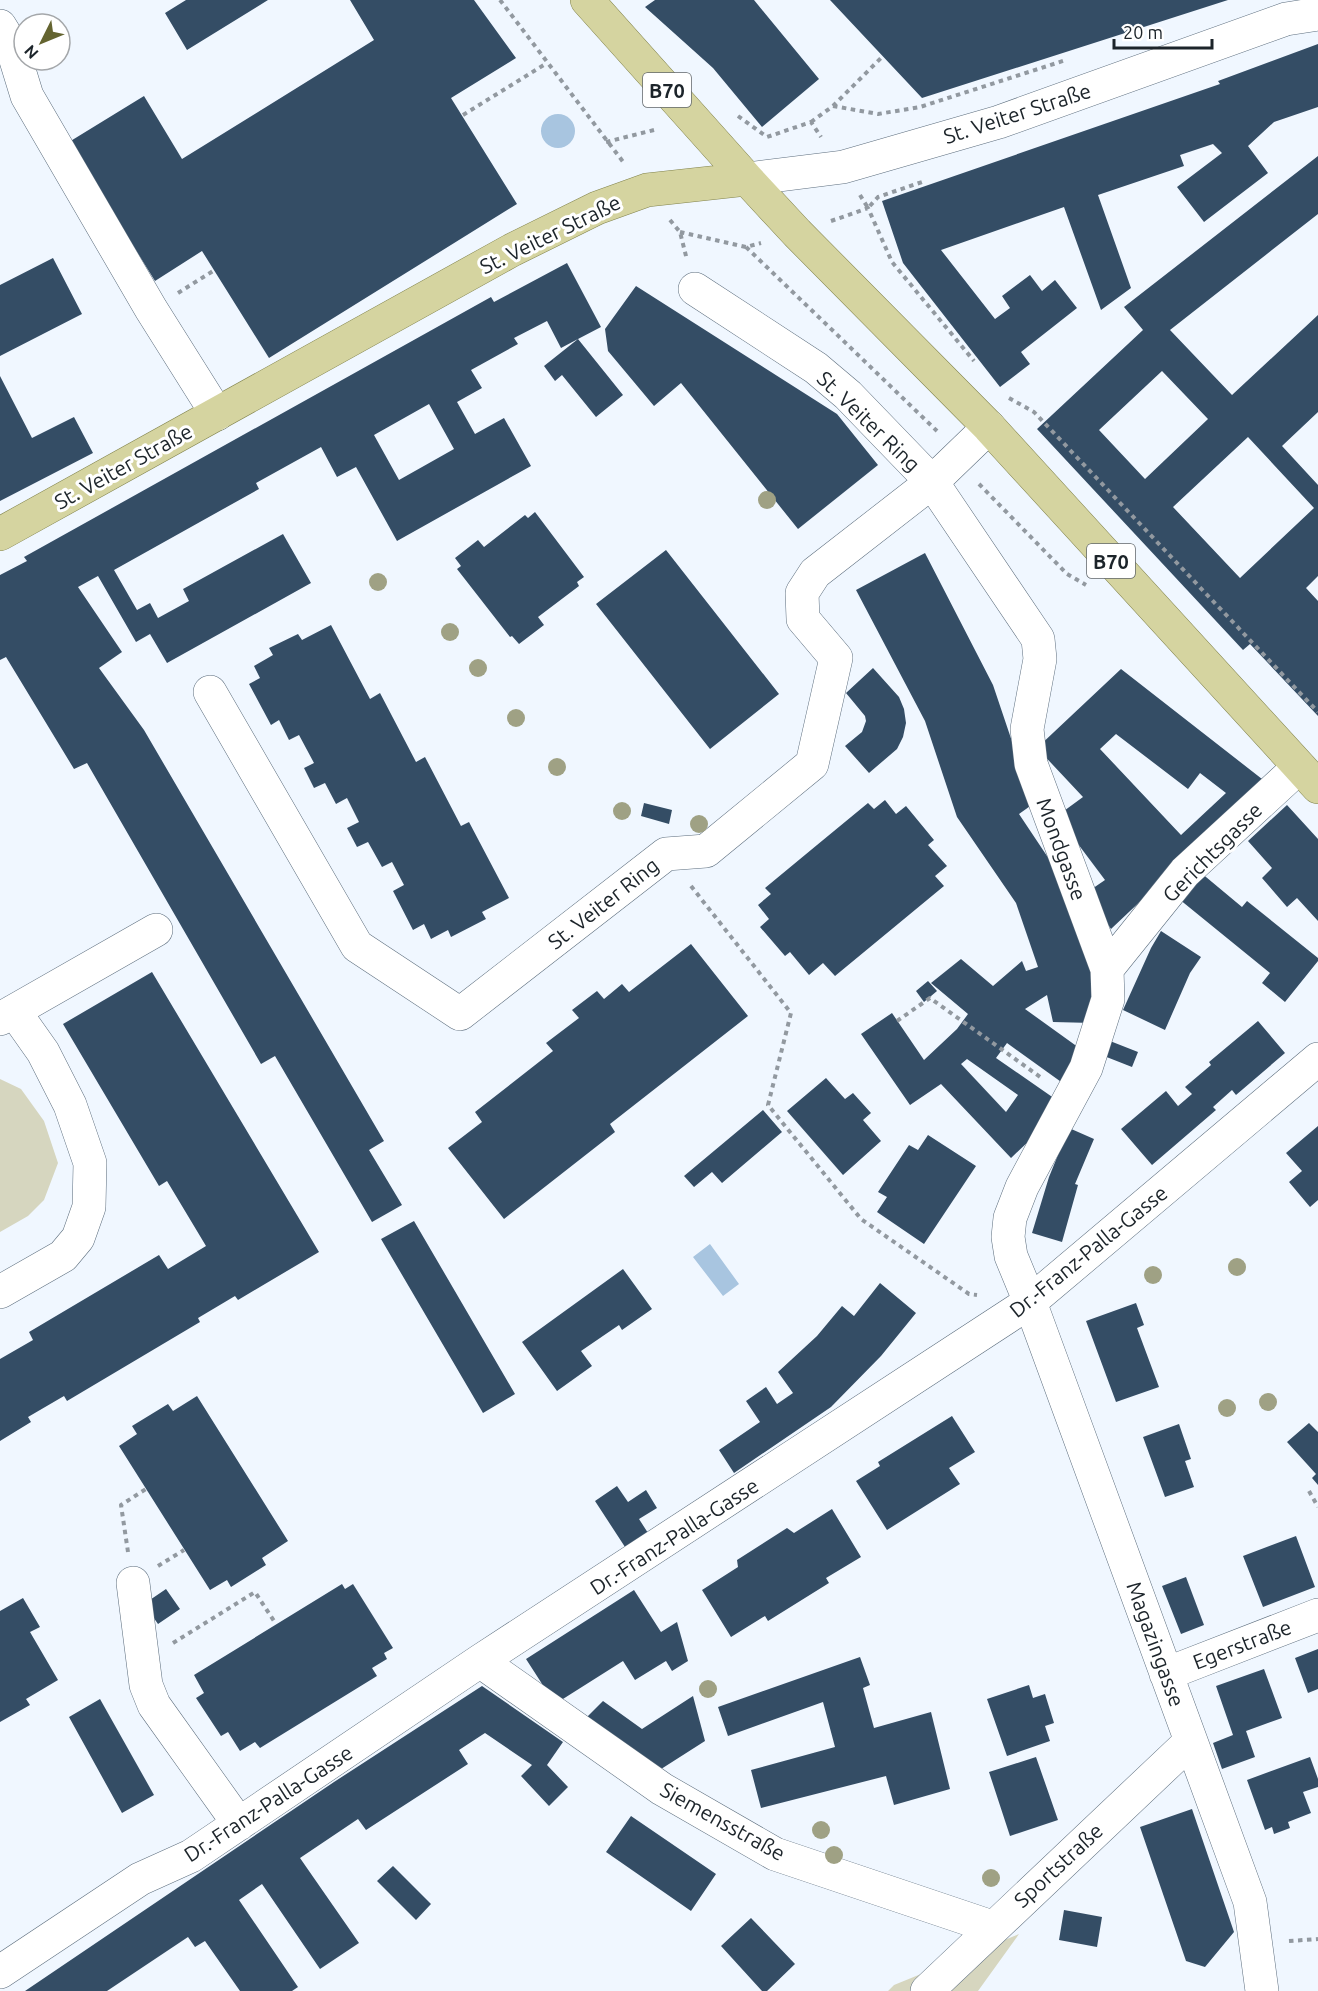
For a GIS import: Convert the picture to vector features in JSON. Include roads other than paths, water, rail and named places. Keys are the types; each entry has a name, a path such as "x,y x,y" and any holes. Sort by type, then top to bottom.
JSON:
{"main road":[{"name":"B70","path":"587,0 797,233 989,427 1308,777"},
{"name":"St. Veiter Straße","path":"0,534 512,250 597,208 646,190 747,179"}],"street":[{"path":"1286,19 1316,0"},
{"path":"1286,19 1318,14"},
{"name":"St. Veiter Straße","path":"747,179 843,167 999,122 1286,19"},
{"path":"0,26 11,44 27,96 151,309 217,414"},
{"name":"St. Veiter Ring","path":"210,692 357,946 460,1014 666,854 706,851 812,764 836,658 803,619 802,593 815,573 932,482 848,395 816,368 695,289"},
{"path":"932,482 989,427"},
{"name":"Mondgasse","path":"932,482 1038,639 1040,659 1027,729 1031,764 1107,969 1108,999 1086,1068 1022,1187 1011,1218 1008,1237 1011,1256 1030,1302"},
{"name":"Gerichtsgasse","path":"1107,969 1185,873 1308,777"},
{"path":"0,1292 63,1256 78,1238 89,1207 90,1163 70,1105 43,1052 7,1015 156,930"},
{"name":"Dr.-Franz-Palla-Gasse","path":"0,1972 140,1879 191,1856 480,1661 1030,1302 1318,1059"},
{"name":"Magazingasse","path":"1030,1302 1250,1902 1262,1991"},
{"path":"133,1582 147,1686 154,1705 239,1824"},
{"name":"Egerstraße","path":"1167,1674 1318,1615"},
{"name":"Siemensstraße","path":"480,1661 662,1789 775,1854 992,1927"},
{"name":"Sportstraße","path":"927,1991 1191,1741"}],"water":[{"path":"558,114 570,119 575,131 570,143 558,148 546,143 541,131 546,119"},
{"path":"710,1244 739,1284 723,1296 693,1257"}]}
